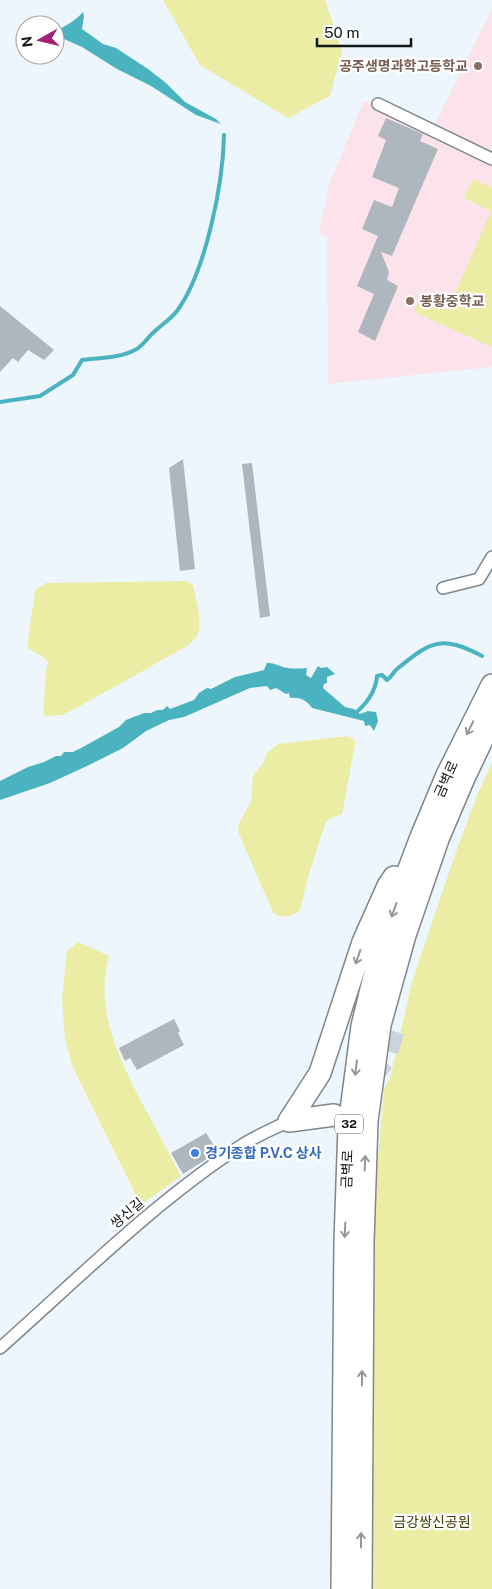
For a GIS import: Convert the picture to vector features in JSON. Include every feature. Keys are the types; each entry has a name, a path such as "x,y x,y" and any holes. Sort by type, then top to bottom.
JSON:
{"highway":[{"name":"금벽로","path":"342,1589 345,1241 349,1126 362,1026 385,932 447,775 492,685"},
{"name":"금벽로","path":"361,1589 362,1241 368,1112 380,1025 405,935 438,840 492,719"},
{"path":"395,1028 402,990 415,941 478,749"},
{"path":"289,1121 320,1073 363,942 388,886 421,838"},
{"path":"289,1121 334,1115"}],"street":[{"path":"378,104 492,159"},
{"path":"443,588 478,580 492,557"},
{"name":"쌍신길","path":"0,1348 120,1238 163,1202 243,1144 289,1121"}],"shaded area":[{"name":"공주생명과학고등학교","path":"492,8 492,151 435,124"},
{"name":"봉황중학교","path":"364,101 492,165 492,367 328,384 327,236 319,235 328,187"}],"green space":[{"path":"163,0 325,0 342,51 330,96 288,118 200,65"},
{"path":"473,179 492,188 492,347 414,312 420,298 448,310 491,211 464,198"},
{"path":"186,581 193,585 200,626 197,636 189,645 62,715 46,716 43,714 48,662 28,648 35,590 46,583"},
{"path":"348,736 355,740 355,745 342,814 329,819 325,824 308,877 300,910 290,916 278,916 273,912 239,834 238,825 251,802 253,776 263,763 267,753 278,744"},
{"name":"금강쌍신공원","path":"492,763 492,1589 371,1589 374,1254 377,1170 384,1089 390,1078 412,982 457,849 478,793"},
{"path":"78,942 109,956 105,976 105,995 111,1033 125,1069 181,1176 145,1202 139,1201 73,1068 65,1038 62,999 67,951"}],"water":[{"path":"83,12 82,29 103,44 116,48 148,69 166,83 185,102 216,119 221,124 196,115 151,86 65,39 65,26"},
{"path":"267,663 297,669 307,668 306,675 311,678 318,666 321,668 327,667 335,674 327,677 327,683 324,684 323,688 345,707 354,709 360,714 368,711 376,712 378,721 374,731 370,725 365,726 364,721 312,708 305,701 290,698 289,693 286,694 276,688 270,690 267,686 250,688 184,717 169,720 146,731 123,748 50,783 0,800 0,781 28,767 56,756 61,756 64,752 73,752 119,727 126,720 144,713 163,710 167,706 170,709 194,700 199,693 207,688 211,689 235,677 264,670"}],"building":[{"name":"봉황중학교","path":"386,118 423,134 420,141 438,149 392,256 381,252 389,272 387,280 398,286 375,341 358,332 374,294 357,286 378,236 362,229 374,200 392,207 399,188 372,177 386,140 378,136"},
{"path":"0,306 54,350 44,360 28,350 18,362 13,358 0,372"},
{"path":"183,459 195,569 180,571 169,468"},
{"path":"252,463 270,616 260,618 242,464"},
{"path":"174,1019 184,1045 137,1070 130,1058 125,1061 119,1048"},
{"name":"경기종합 P.V.C 상사","path":"206,1133 218,1152 183,1174 171,1153"}],"waterway":[{"path":"0,402 40,396 73,375 82,360 116,356 135,350 175,314 196,274 211,226 220,178 224,135"},
{"path":"354,714 370,697 375,687 377,676 382,675 387,680 418,652 428,647 446,643 468,649 482,656"}],"tunnel":[{"path":"371,1078 385,1060 395,1028"}],"place":[{"name":"공주생명과학고등학교","path":"478,66"},
{"name":"봉황중학교","path":"410,301"},
{"name":"경기종합 P.V.C 상사","path":"195,1153"}]}
